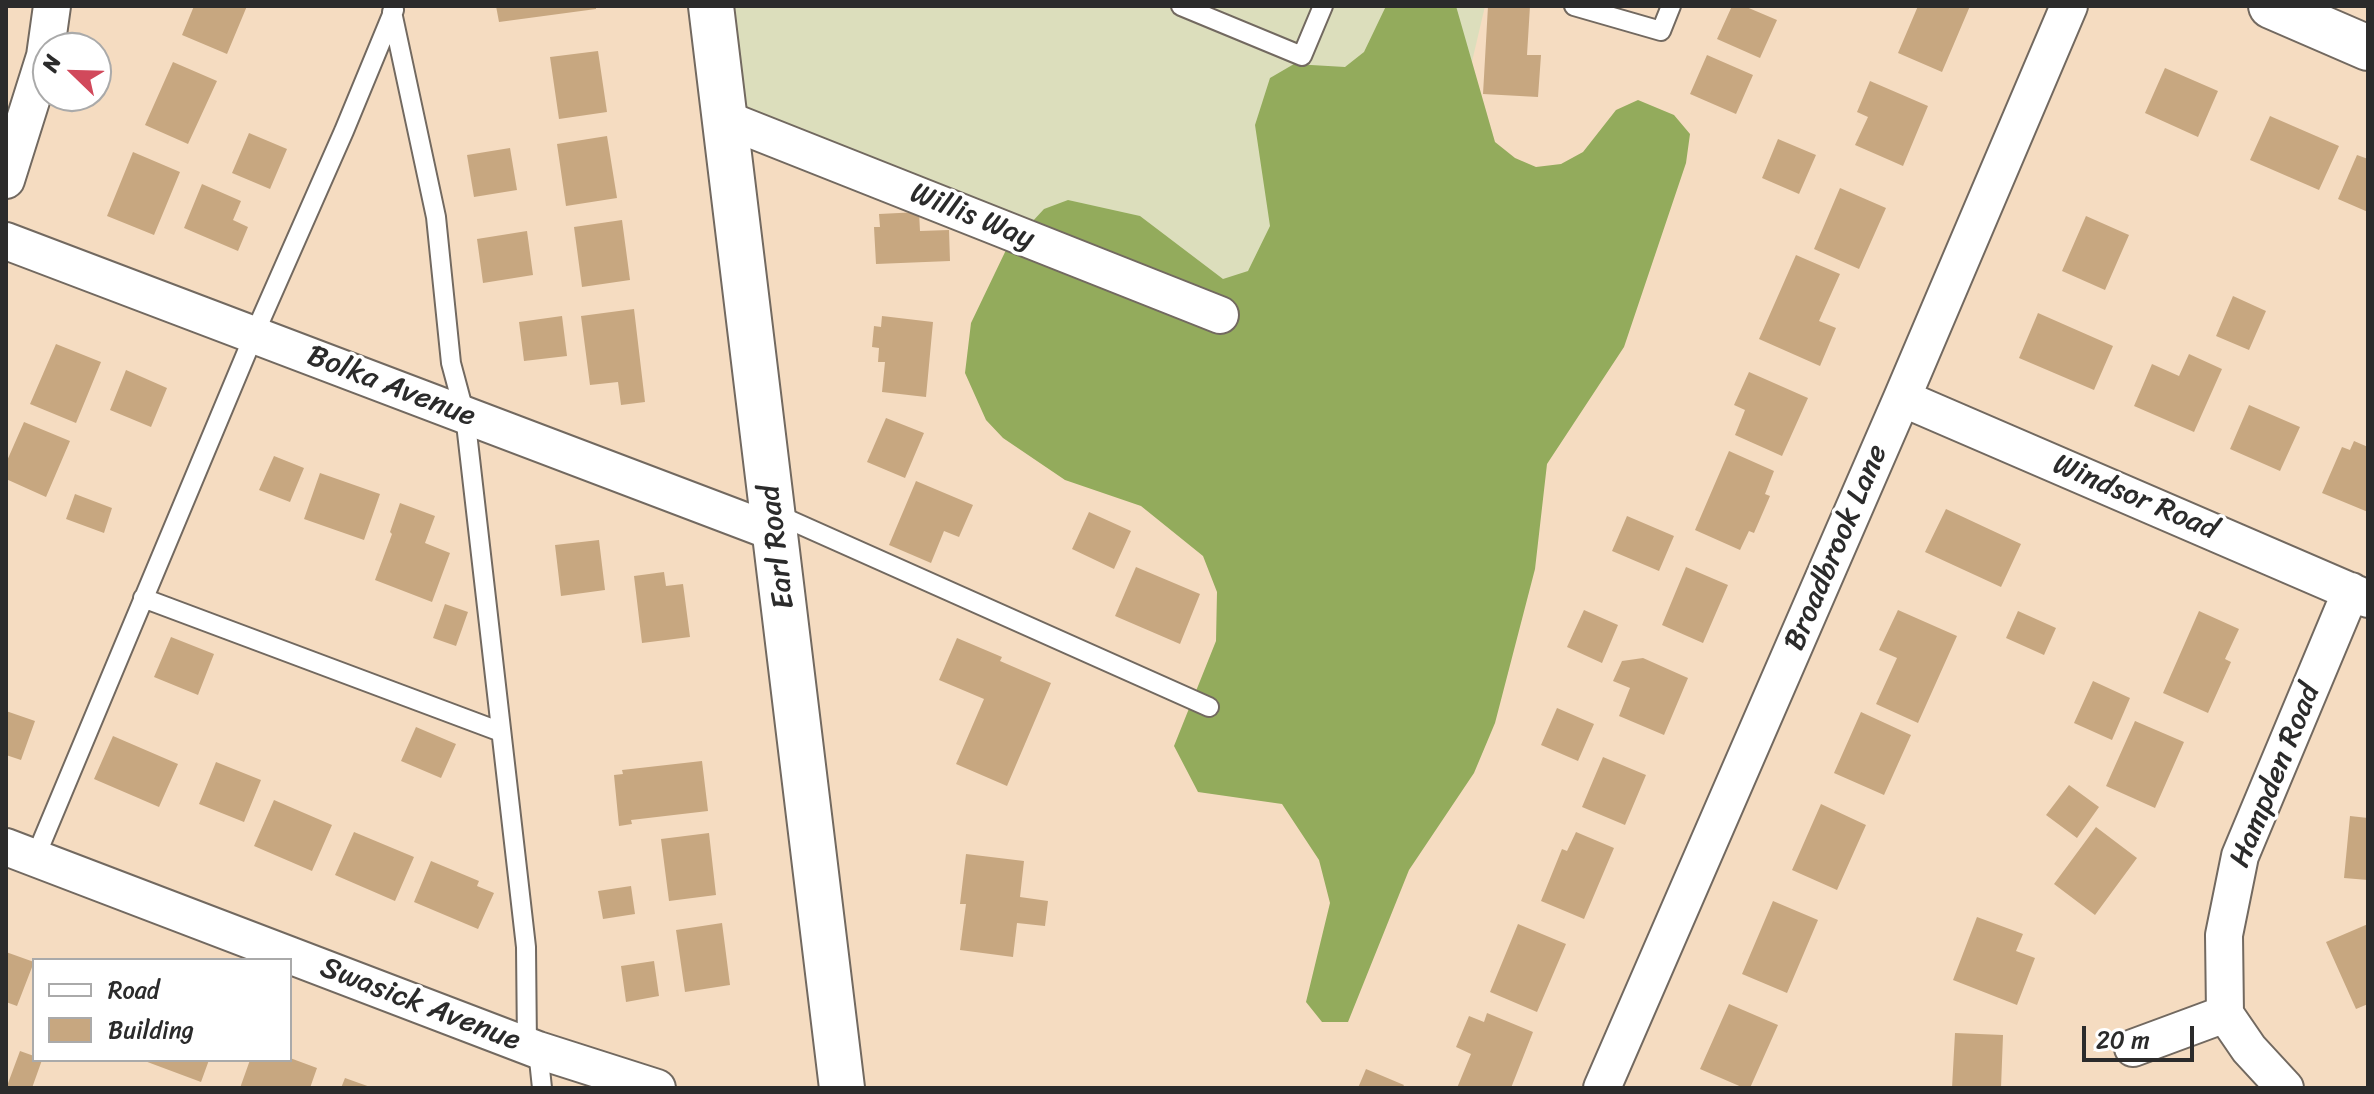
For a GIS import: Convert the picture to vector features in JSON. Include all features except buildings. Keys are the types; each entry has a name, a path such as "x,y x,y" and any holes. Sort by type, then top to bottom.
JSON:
{"street":[{"path":"6,180 45,56 52,6"},
{"name":"Earl Road","path":"711,6 842,1088"},
{"name":"Broadbrook Lane","path":"1602,1088 2069,6"},
{"path":"2271,6 2368,48"},
{"name":"Willis Way","path":"725,119 1220,315"},
{"name":"Bolka Avenue","path":"6,241 465,415 775,523"},
{"name":"Windsor Road","path":"1902,398 2359,595"},
{"name":"Hampden Road","path":"2225,1014 2224,935 2240,856 2359,595"},
{"name":"Swasick Avenue","path":"20,853 533,1048 657,1088"},
{"path":"2133,1048 2225,1014 2249,1049 2285,1088"}],"lane":[{"path":"1181,6 1302,56 1323,6"},
{"path":"1574,6 1661,31 1671,6"},
{"path":"20,853 143,598 394,9"},
{"path":"394,9 436,217 451,363 465,415 526,947 533,1048 542,1088"},
{"path":"775,523 1209,707"},
{"path":"143,598 501,732"}],"shaded area":[{"path":"729,6 1485,6 1398,378 747,116"}],"green space":[{"path":"1386,6 1456,6 1495,142 1515,158 1536,167 1561,164 1583,152 1616,110 1638,100 1674,115 1690,134 1686,163 1624,347 1547,464 1535,569 1495,723 1474,773 1409,870 1348,1022 1322,1022 1306,1002 1330,903 1319,860 1282,804 1198,792 1174,746 1216,641 1217,592 1203,556 1141,506 1065,480 1003,438 986,420 965,373 971,323 1006,250 1044,209 1068,200 1140,216 1223,279 1248,271 1270,226 1255,125 1270,78 1294,64 1345,67 1364,52"}]}
